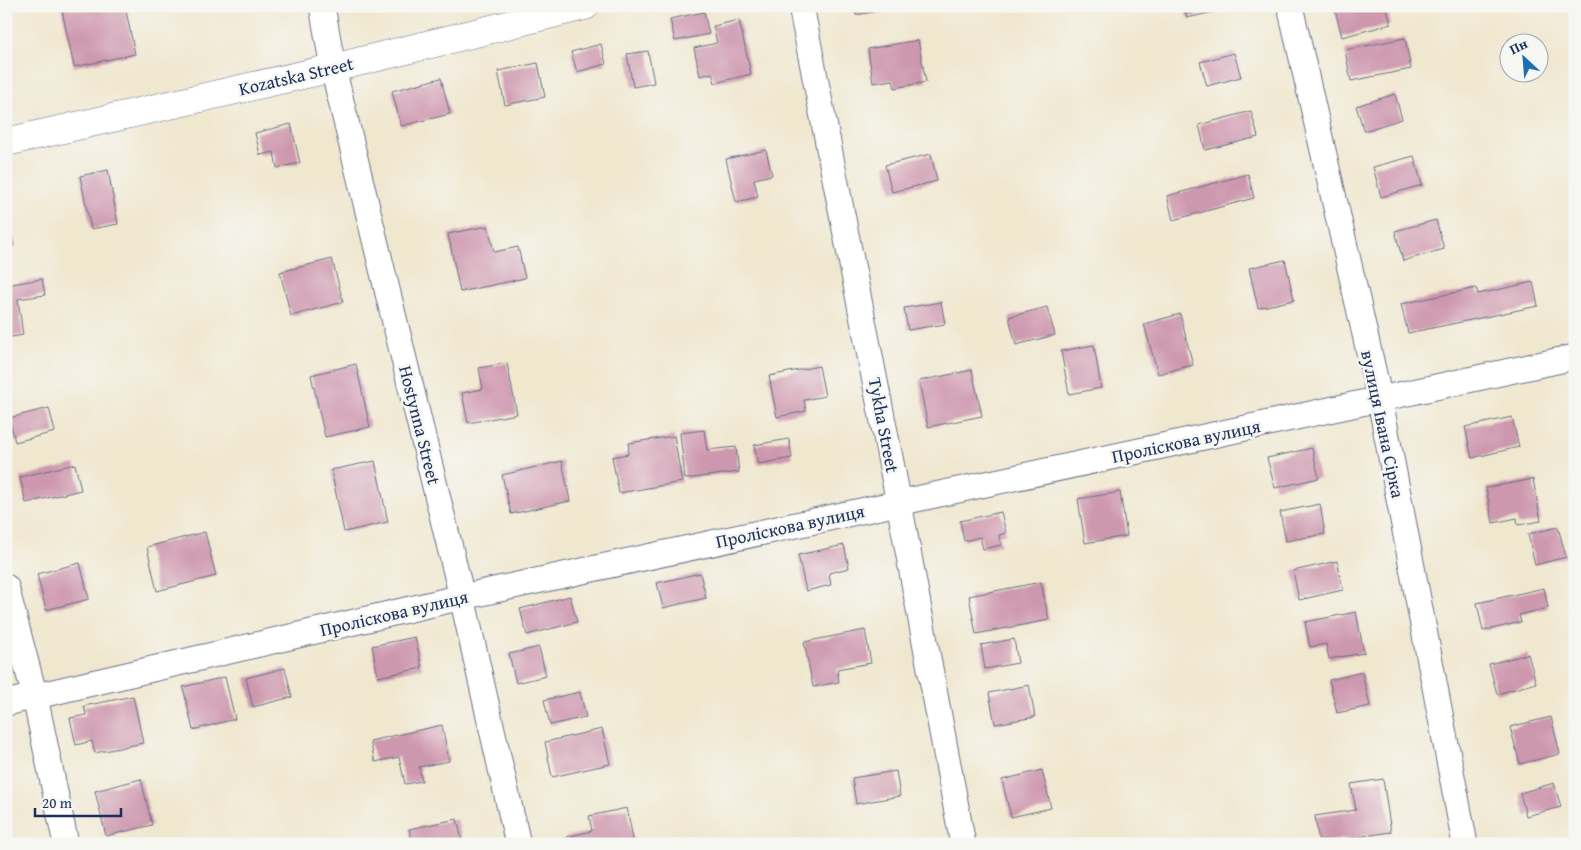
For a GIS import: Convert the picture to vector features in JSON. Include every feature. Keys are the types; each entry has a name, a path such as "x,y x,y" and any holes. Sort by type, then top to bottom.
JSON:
{"street":[{"name":"Hostynna Street","path":"322,6 333,68 462,596 518,844"},
{"name":"Kozatska Street","path":"6,142 333,68 585,6"},
{"name":"Tykha Street","path":"801,6 899,503 962,844"},
{"name":"вулиця Івана Сірка","path":"1290,6 1380,400 1465,844"},
{"name":"Проліскова вулиця","path":"6,703 462,596 1575,357"},
{"path":"6,587 35,697 66,844"}],"building":[{"path":"61,6 125,6 135,54 74,67"},
{"path":"854,6 900,6 900,7 856,15"},
{"path":"1184,6 1225,6 1226,9 1187,18"},
{"path":"1334,6 1386,6 1391,24 1342,37"},
{"path":"704,12 709,34 675,41 670,19"},
{"path":"739,20 751,74 715,83 712,73 700,76 694,48 717,43 713,26"},
{"path":"1405,38 1411,69 1351,81 1345,50"},
{"path":"918,40 926,82 895,88 893,80 873,83 868,49"},
{"path":"601,44 606,64 577,72 571,52"},
{"path":"648,51 654,83 633,87 627,54"},
{"path":"1234,53 1241,77 1207,86 1200,62"},
{"path":"538,63 545,97 505,105 498,71"},
{"path":"441,78 450,114 401,126 392,91"},
{"path":"1395,94 1402,119 1364,131 1356,106"},
{"path":"1251,111 1258,137 1205,150 1199,125"},
{"path":"291,124 300,163 277,168 274,152 260,155 255,133"},
{"path":"766,150 772,175 754,179 758,197 736,202 726,159"},
{"path":"931,154 937,181 892,192 885,165"},
{"path":"1414,156 1422,185 1381,197 1373,167"},
{"path":"108,170 118,224 91,229 80,176"},
{"path":"1248,174 1254,198 1173,220 1167,196"},
{"path":"8,218 14,246 6,248 6,219"},
{"path":"1436,220 1444,249 1403,261 1395,231"},
{"path":"488,226 494,252 518,247 525,278 460,292 448,234"},
{"path":"332,259 343,302 291,316 280,272"},
{"path":"1285,260 1294,300 1258,308 1249,268"},
{"path":"42,279 45,295 18,299 23,335 6,338 6,285"},
{"path":"1533,282 1538,306 1408,333 1401,304 1476,288 1478,294"},
{"path":"941,302 945,324 908,330 904,308"},
{"path":"1047,307 1055,335 1016,345 1009,317"},
{"path":"1180,314 1193,365 1158,374 1144,324"},
{"path":"1094,345 1101,388 1069,394 1061,351"},
{"path":"507,363 517,414 468,423 462,393 483,389 479,368"},
{"path":"356,364 370,427 325,437 311,375"},
{"path":"819,366 825,396 804,400 806,411 777,417 769,376"},
{"path":"972,370 982,416 928,427 919,381"},
{"path":"49,408 55,432 15,442 9,418"},
{"path":"1512,417 1519,447 1472,458 1465,427"},
{"path":"704,430 707,450 736,447 739,472 685,479 680,433"},
{"path":"674,436 682,482 619,493 612,457 628,454 629,443"},
{"path":"789,439 792,458 758,464 754,445"},
{"path":"1312,448 1319,478 1275,488 1267,458"},
{"path":"375,461 388,522 344,532 331,470"},
{"path":"562,461 570,501 511,514 502,475"},
{"path":"75,464 81,490 26,503 20,477"},
{"path":"1533,479 1541,521 1518,525 1517,518 1493,523 1486,488"},
{"path":"1120,492 1127,536 1085,543 1078,499"},
{"path":"1320,504 1325,534 1286,541 1280,512"},
{"path":"1001,512 1006,533 999,535 1001,545 983,549 980,537 964,541 960,521"},
{"path":"1558,527 1566,557 1535,565 1528,534"},
{"path":"205,532 216,576 157,591 147,547"},
{"path":"844,545 849,568 829,573 831,585 806,591 798,555"},
{"path":"1337,561 1343,590 1299,600 1293,571"},
{"path":"80,563 89,599 46,610 37,574"},
{"path":"700,573 706,598 663,608 657,583"},
{"path":"1041,582 1049,620 976,634 969,596"},
{"path":"1544,588 1548,608 1519,615 1521,622 1483,631 1477,603"},
{"path":"570,596 577,622 527,635 520,609"},
{"path":"1356,612 1364,653 1329,659 1326,644 1310,647 1305,622"},
{"path":"865,630 871,663 837,669 839,682 813,687 804,642"},
{"path":"415,637 422,668 378,677 372,646"},
{"path":"1014,639 1018,663 985,669 981,645"},
{"path":"539,647 546,676 516,683 509,654"},
{"path":"1528,654 1536,683 1497,694 1489,664"},
{"path":"285,668 292,697 253,707 246,678"},
{"path":"1362,672 1370,706 1337,713 1329,680"},
{"path":"225,677 235,719 193,730 183,687"},
{"path":"1029,685 1035,717 995,724 989,693"},
{"path":"580,692 586,717 550,725 544,700"},
{"path":"133,696 143,743 95,753 92,741 76,745 70,718 86,715 84,706"},
{"path":"1551,717 1560,754 1520,764 1510,727"},
{"path":"442,725 449,761 419,767 422,781 405,784 399,757 375,762 370,741"},
{"path":"602,729 610,764 552,777 545,742"},
{"path":"1042,770 1051,808 1011,817 1002,780"},
{"path":"896,771 900,796 856,804 852,778"},
{"path":"141,779 152,825 106,836 95,791"},
{"path":"1383,779 1391,832 1319,843 1315,816 1356,810 1351,784"},
{"path":"1554,783 1561,807 1526,816 1520,793"},
{"path":"627,808 634,844 567,844 566,837 592,831 589,816"},
{"path":"457,819 463,844 412,844 409,829"}]}
